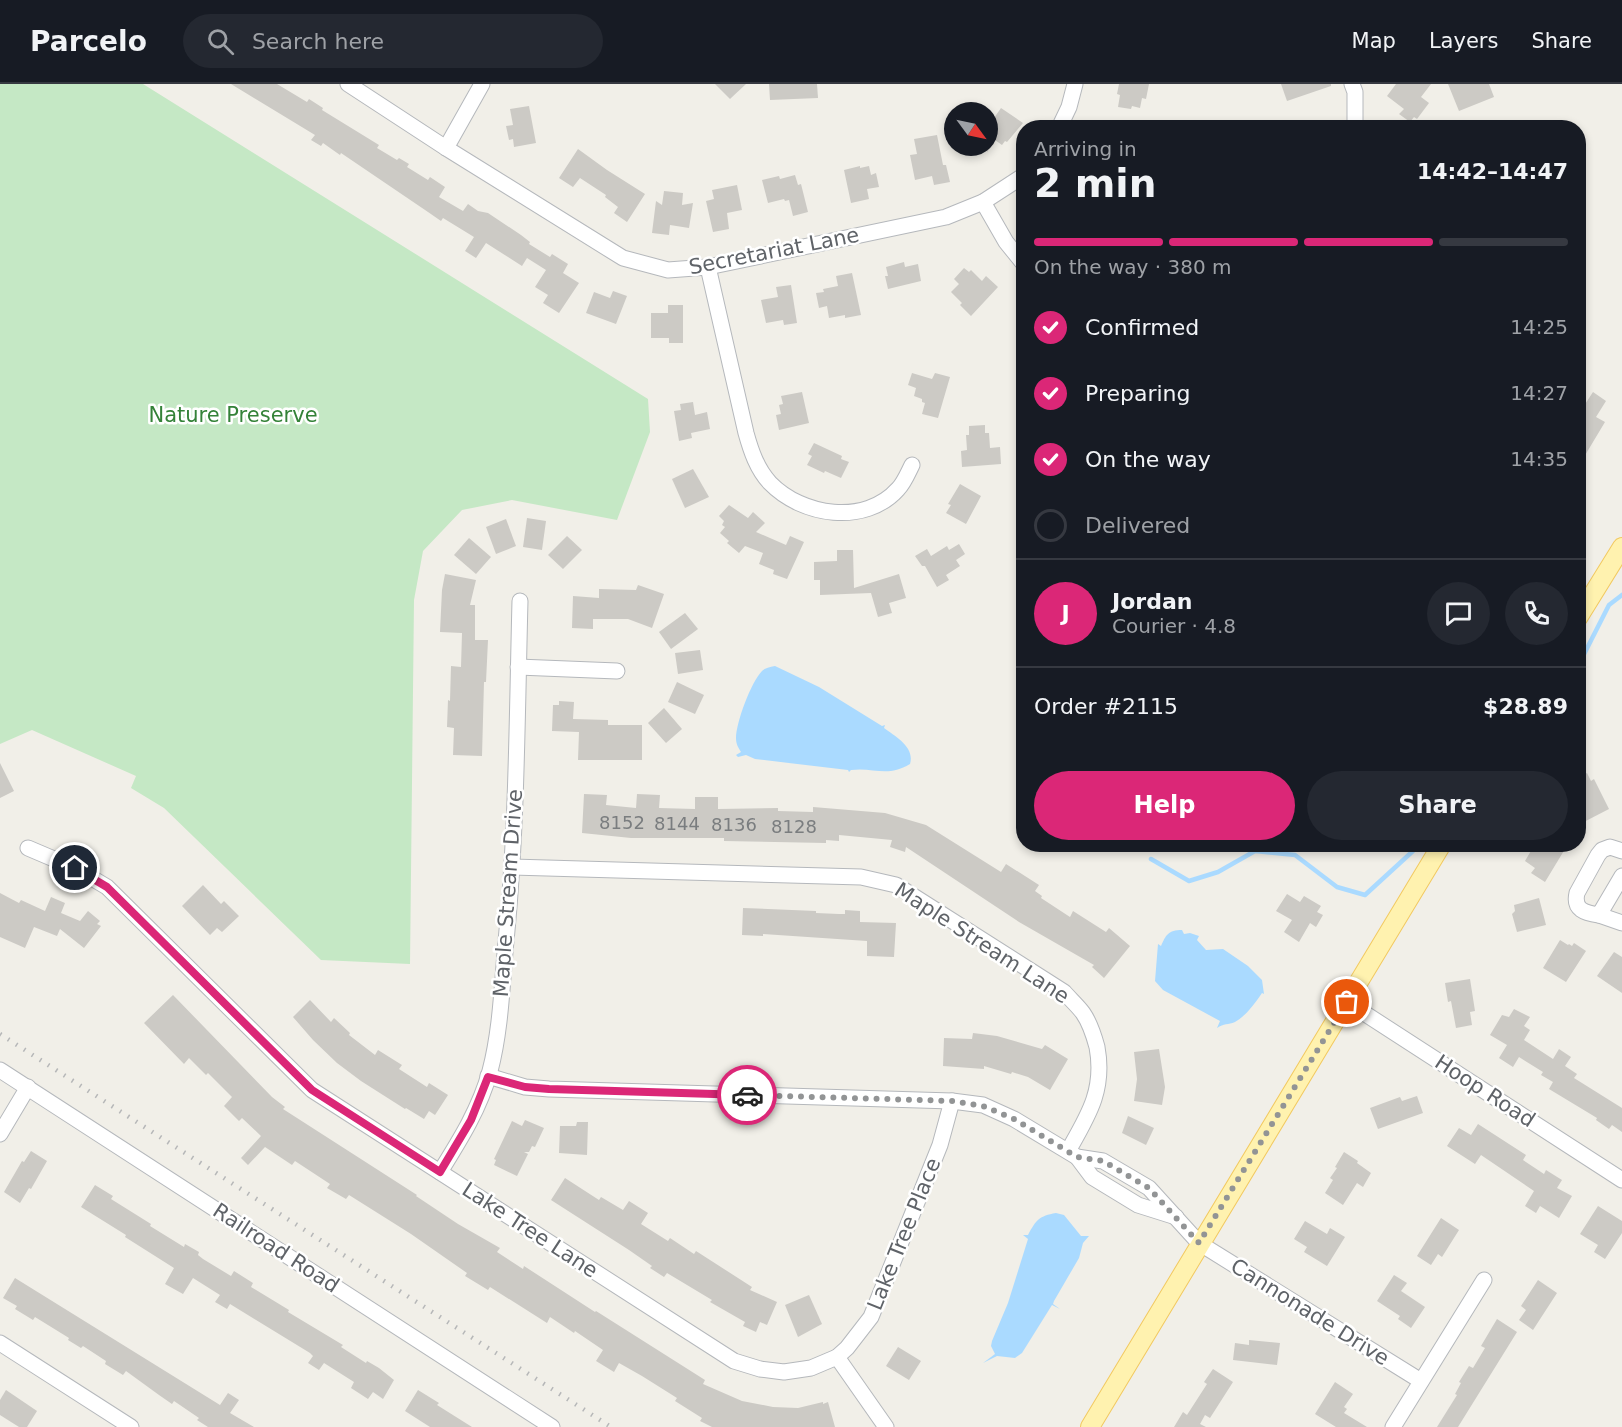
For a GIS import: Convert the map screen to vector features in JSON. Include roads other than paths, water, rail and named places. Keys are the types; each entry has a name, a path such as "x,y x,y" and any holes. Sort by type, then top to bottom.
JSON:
{"main road":[{"path":"1586,605 1622,548"},
{"path":"1089,1427 1437,852"}],"street":[{"name":"Secretariat Lane","path":"348,84 623,258 668,270 708,267 946,217 983,202 1016,181"},
{"path":"446,148 482,84"},
{"path":"1063,120 1075,84"},
{"path":"1352,84 1355,92 1355,120"},
{"path":"983,202 1006,242 1016,254"},
{"path":"708,267 746,434 754,460 769,483 791,500 817,511 852,513 878,506 899,489 912,465"},
{"name":"Maple Stream Drive","path":"440,1172 471,1120 488,1077 500,1008 512,867 520,600"},
{"path":"518,667 617,671"},
{"path":"1622,851 1614,847 1602,850 1577,892 1576,902 1582,911 1622,923"},
{"name":"Lake Tree Lane","path":"28,848 75,868 107,887 312,1090 734,1361 760,1369 784,1372 811,1368 837,1357"},
{"name":"Maple Stream Lane","path":"512,867 861,877 896,885 1064,992 1084,1014 1095,1036 1100,1062 1098,1089 1090,1114 1072,1154"},
{"path":"1599,915 1622,876"},
{"name":"Hoop Road","path":"1347,1002 1622,1180"},
{"name":"Railroad Road","path":"0,1070 552,1427"},
{"path":"488,1077 525,1087 549,1089 952,1101 983,1106 1014,1119 1072,1154"},
{"path":"0,1134 28,1087"},
{"name":"Lake Tree Place","path":"837,1357 871,1317 940,1145 952,1101"},
{"name":"Cannonade Drive","path":"1072,1154 1103,1161 1149,1188 1199,1243 1421,1381"},
{"path":"1393,1427 1484,1280"},
{"path":"0,1343 131,1427"},
{"path":"837,1357 886,1427"}],"water":[{"path":"775,666 819,687 882,726 885,725 884,728 899,739 910,752 910,764 887,771 859,769 849,772 848,770 755,759 746,755 738,757 736,755 741,752 736,738 745,703 753,684 762,671"},
{"path":"1182,930 1184,934 1199,936 1197,940 1206,950 1223,949 1248,966 1262,980 1264,994 1262,993 1247,1013 1235,1022 1217,1028 1220,1021 1163,990 1155,981 1158,944 1161,946 1171,932"},
{"path":"1056,1213 1064,1215 1081,1236 1089,1236 1083,1243 1079,1258 1054,1301 1053,1304 1060,1309 1052,1305 1022,1353 1015,1358 997,1356 983,1363 995,1354 991,1346 992,1341 1008,1303 1028,1239 1023,1235 1028,1235 1042,1217"}],"waterway":[{"path":"1586,650 1609,605 1622,595"},
{"path":"1151,859 1189,881 1218,872 1253,852"},
{"path":"1265,852 1295,855 1337,887 1365,895 1412,852"}],"railway":[{"path":"0,1034 611,1427"}],"park label":[{"name":"Nature Preserve","path":"233,415"}]}
